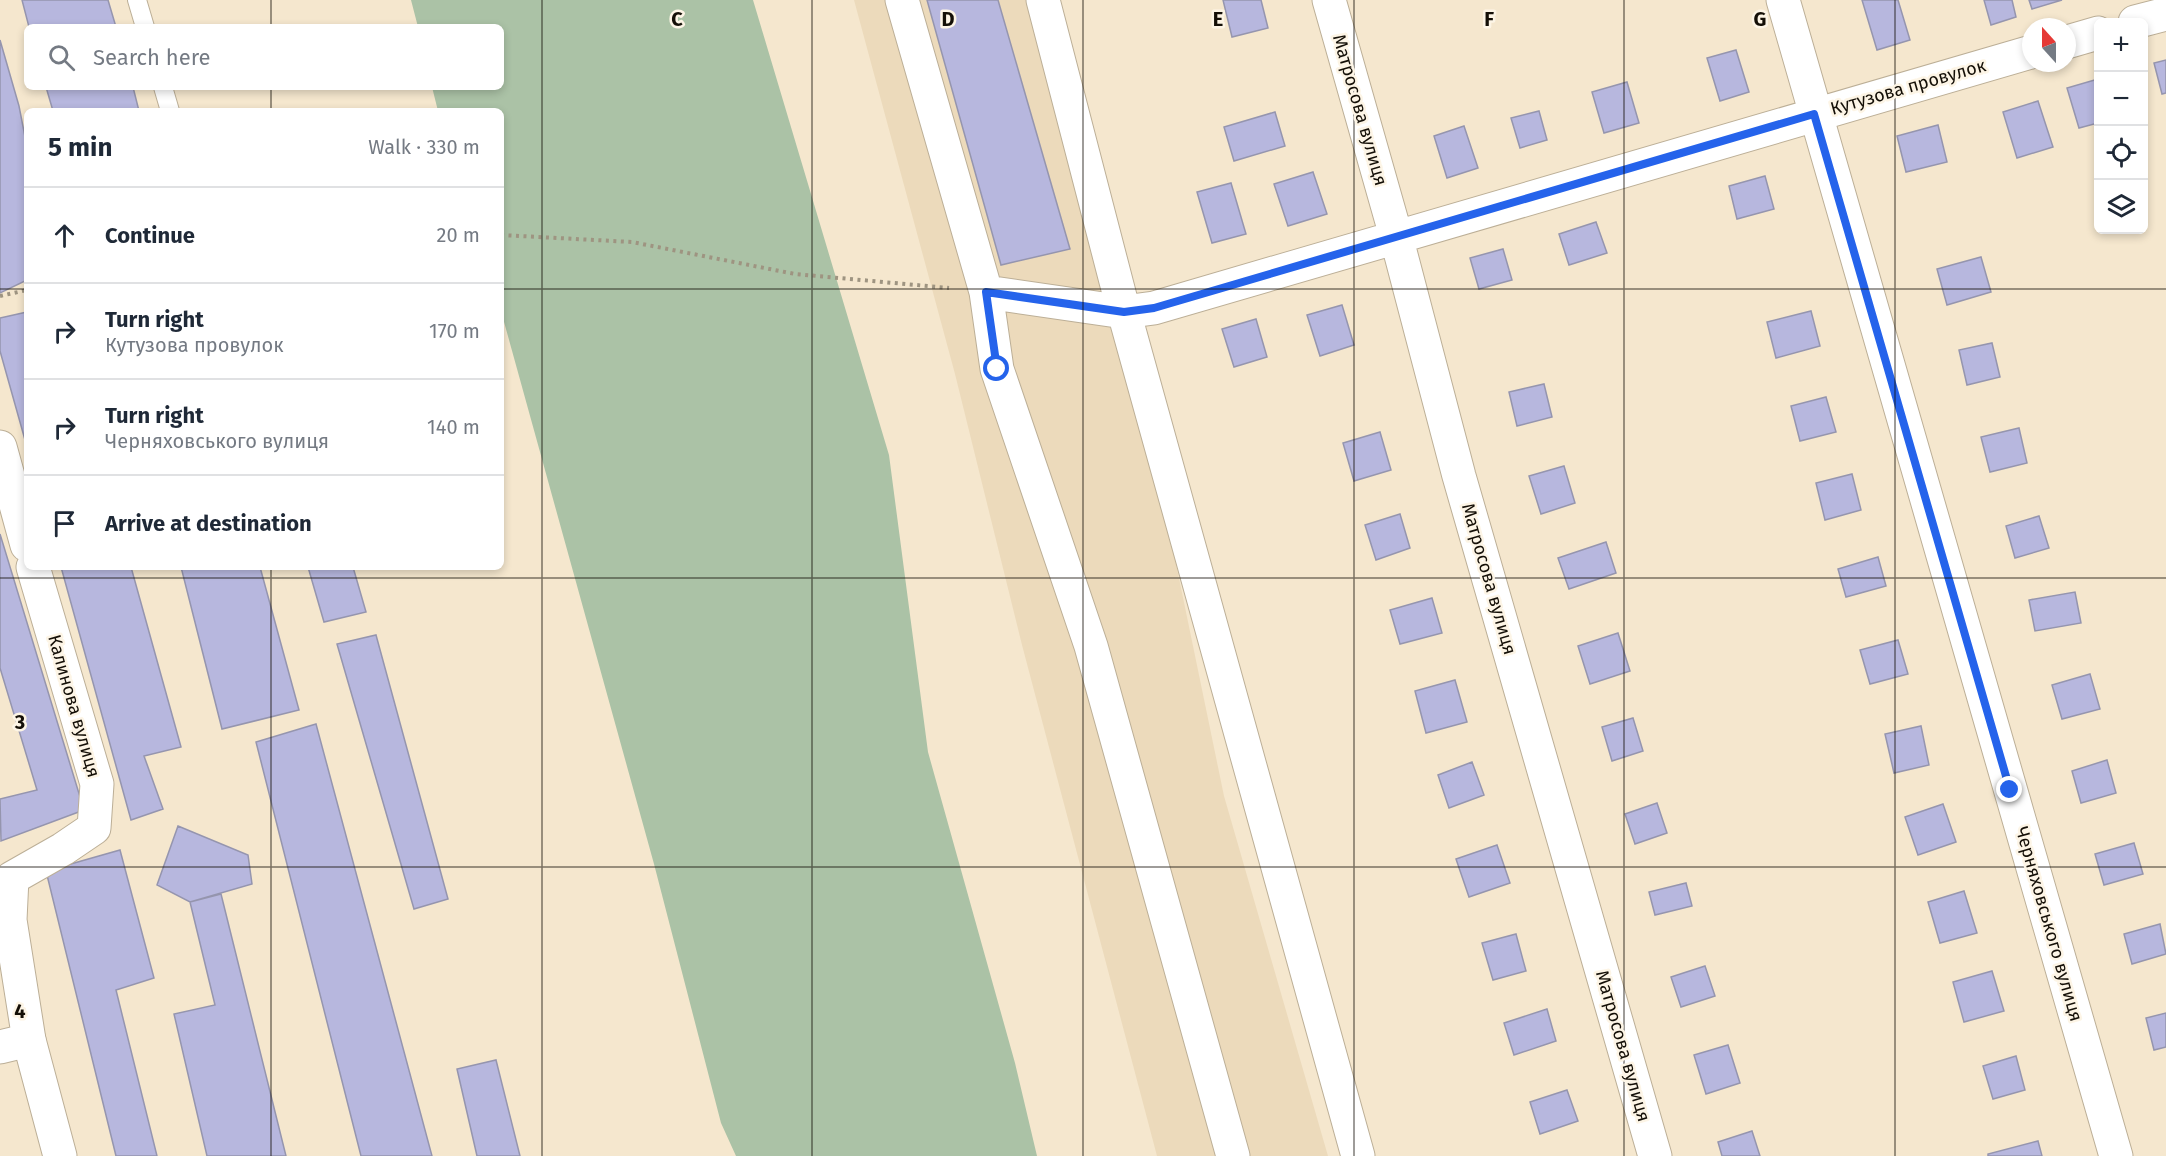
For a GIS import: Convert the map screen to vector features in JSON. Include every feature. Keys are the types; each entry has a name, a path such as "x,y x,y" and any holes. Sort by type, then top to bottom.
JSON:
{"street":[{"path":"902,0 986,292 997,369 1091,646 1233,1156"},
{"path":"1043,0 1124,312 1358,1156"},
{"name":"Матросова вулиця","path":"1329,0 1396,236 1459,476 1655,1156"},
{"name":"Черняховського вулиця","path":"1783,0 2116,1156"},
{"path":"2148,19 2166,14"},
{"path":"2076,39 2094,34"},
{"name":"Кутузова провулок","path":"986,292 1124,312 1154,308 2022,55"},
{"path":"0,447 24,534"},
{"name":"Калинова вулиця","path":"34,570 97,784 94,828 12,878 10,920 15,1043 60,1156"}],"lane":[{"path":"137,0 144,24"},
{"path":"164,90 169,108"}],"path":[{"path":"504,235 632,242 795,274 986,292"},
{"path":"0,296 24,291"}],"shaded area":[{"path":"854,0 1043,0 1124,312 1224,796 1328,1156 1157,1156 1022,645 955,374"}],"green space":[{"path":"411,0 753,0 889,455 928,752 1015,1063 1037,1156 736,1156 721,1123 654,864 504,322 504,108 437,108 433,90 504,90 504,24 417,24"}],"building":[{"path":"22,0 108,0 115,24 28,24"},
{"path":"927,0 998,0 1070,249 1001,265"},
{"path":"1223,0 1261,0 1268,28 1232,37"},
{"path":"1862,0 1898,0 1910,40 1877,50"},
{"path":"1984,0 2012,0 2016,17 1991,25"},
{"path":"2029,0 2062,0 2032,9"},
{"path":"0,40 24,132 24,281 0,293"},
{"path":"1736,50 1749,92 1720,101 1707,58"},
{"path":"2166,60 2166,93 2162,94 2154,63"},
{"path":"2094,80 2094,124 2079,128 2067,88"},
{"path":"1627,82 1639,123 1604,133 1592,92"},
{"path":"47,90 134,90 138,108 52,108"},
{"path":"2038,101 2053,147 2017,158 2003,112"},
{"path":"1539,111 1547,140 1520,148 1511,118"},
{"path":"1275,112 1285,146 1234,161 1224,127"},
{"path":"1938,125 1947,162 1906,172 1897,136"},
{"path":"1464,126 1478,168 1447,178 1434,136"},
{"path":"1313,172 1327,214 1288,226 1274,184"},
{"path":"1765,176 1774,209 1737,219 1729,186"},
{"path":"1231,183 1246,234 1212,243 1197,192"},
{"path":"1596,222 1607,253 1569,265 1559,234"},
{"path":"1503,249 1512,280 1479,289 1470,258"},
{"path":"1981,257 1991,292 1947,305 1937,269"},
{"path":"1342,305 1354,345 1320,356 1307,315"},
{"path":"1811,311 1820,346 1776,358 1767,322"},
{"path":"24,313 24,436 0,351 0,318"},
{"path":"1256,319 1267,357 1234,367 1222,329"},
{"path":"1992,343 2000,377 1967,385 1959,350"},
{"path":"1544,384 1552,417 1517,426 1509,392"},
{"path":"1826,397 1836,432 1800,441 1791,406"},
{"path":"2019,428 2027,463 1990,472 1981,437"},
{"path":"1380,432 1391,470 1354,481 1343,443"},
{"path":"1564,466 1575,503 1541,514 1529,476"},
{"path":"1852,474 1861,510 1825,520 1816,483"},
{"path":"1400,514 1410,548 1376,560 1365,525"},
{"path":"2039,516 2049,548 2015,558 2006,526"},
{"path":"0,534 84,810 1,841 0,799 37,790 0,668"},
{"path":"1606,542 1616,573 1569,589 1558,558"},
{"path":"1878,557 1886,586 1846,597 1838,569"},
{"path":"62,570 132,570 181,747 144,756 163,809 131,820"},
{"path":"182,570 261,570 299,710 222,729"},
{"path":"309,570 354,570 366,612 324,622"},
{"path":"2075,592 2081,623 2035,631 2029,600"},
{"path":"1432,598 1442,633 1400,644 1390,610"},
{"path":"1618,633 1630,671 1590,684 1578,646"},
{"path":"376,635 448,899 414,909 337,644"},
{"path":"1898,640 1908,674 1870,684 1860,650"},
{"path":"2090,674 2100,709 2062,719 2052,685"},
{"path":"1455,680 1467,722 1426,733 1415,691"},
{"path":"1633,718 1643,751 1612,761 1602,727"},
{"path":"316,724 432,1156 361,1156 256,742"},
{"path":"1921,726 1929,765 1894,773 1885,734"},
{"path":"2107,760 2116,793 2081,803 2072,771"},
{"path":"1472,762 1484,795 1449,808 1438,775"},
{"path":"1657,803 1667,833 1635,844 1625,814"},
{"path":"1943,804 1956,842 1918,855 1905,817"},
{"path":"178,826 248,855 252,884 190,902 157,885"},
{"path":"2134,843 2143,874 2104,885 2095,854"},
{"path":"1497,845 1510,883 1469,897 1456,859"},
{"path":"120,850 154,978 116,990 157,1156 116,1156 46,871"},
{"path":"1686,883 1692,906 1655,915 1649,892"},
{"path":"1964,891 1977,933 1940,943 1928,902"},
{"path":"221,894 286,1156 207,1156 174,1014 215,1005 190,902"},
{"path":"2160,924 2166,954 2132,964 2124,934"},
{"path":"1516,934 1526,971 1493,980 1482,943"},
{"path":"1705,966 1715,996 1681,1007 1671,977"},
{"path":"1992,971 2004,1011 1964,1022 1953,982"},
{"path":"1547,1009 1556,1041 1514,1055 1504,1023"},
{"path":"2166,1013 2166,1047 2154,1050 2146,1018"},
{"path":"1728,1045 1740,1083 1706,1094 1694,1055"},
{"path":"2016,1056 2025,1090 1993,1099 1983,1066"},
{"path":"496,1060 520,1156 477,1156 457,1069"},
{"path":"1567,1090 1578,1121 1540,1134 1530,1102"},
{"path":"1752,1131 1760,1156 1722,1156 1718,1142"},
{"path":"2038,1141 2042,1156 1988,1156 1988,1154"}],"route":[{"path":"997,369 986,292 1124,312 1154,308 1814,114 2010,790"}]}
